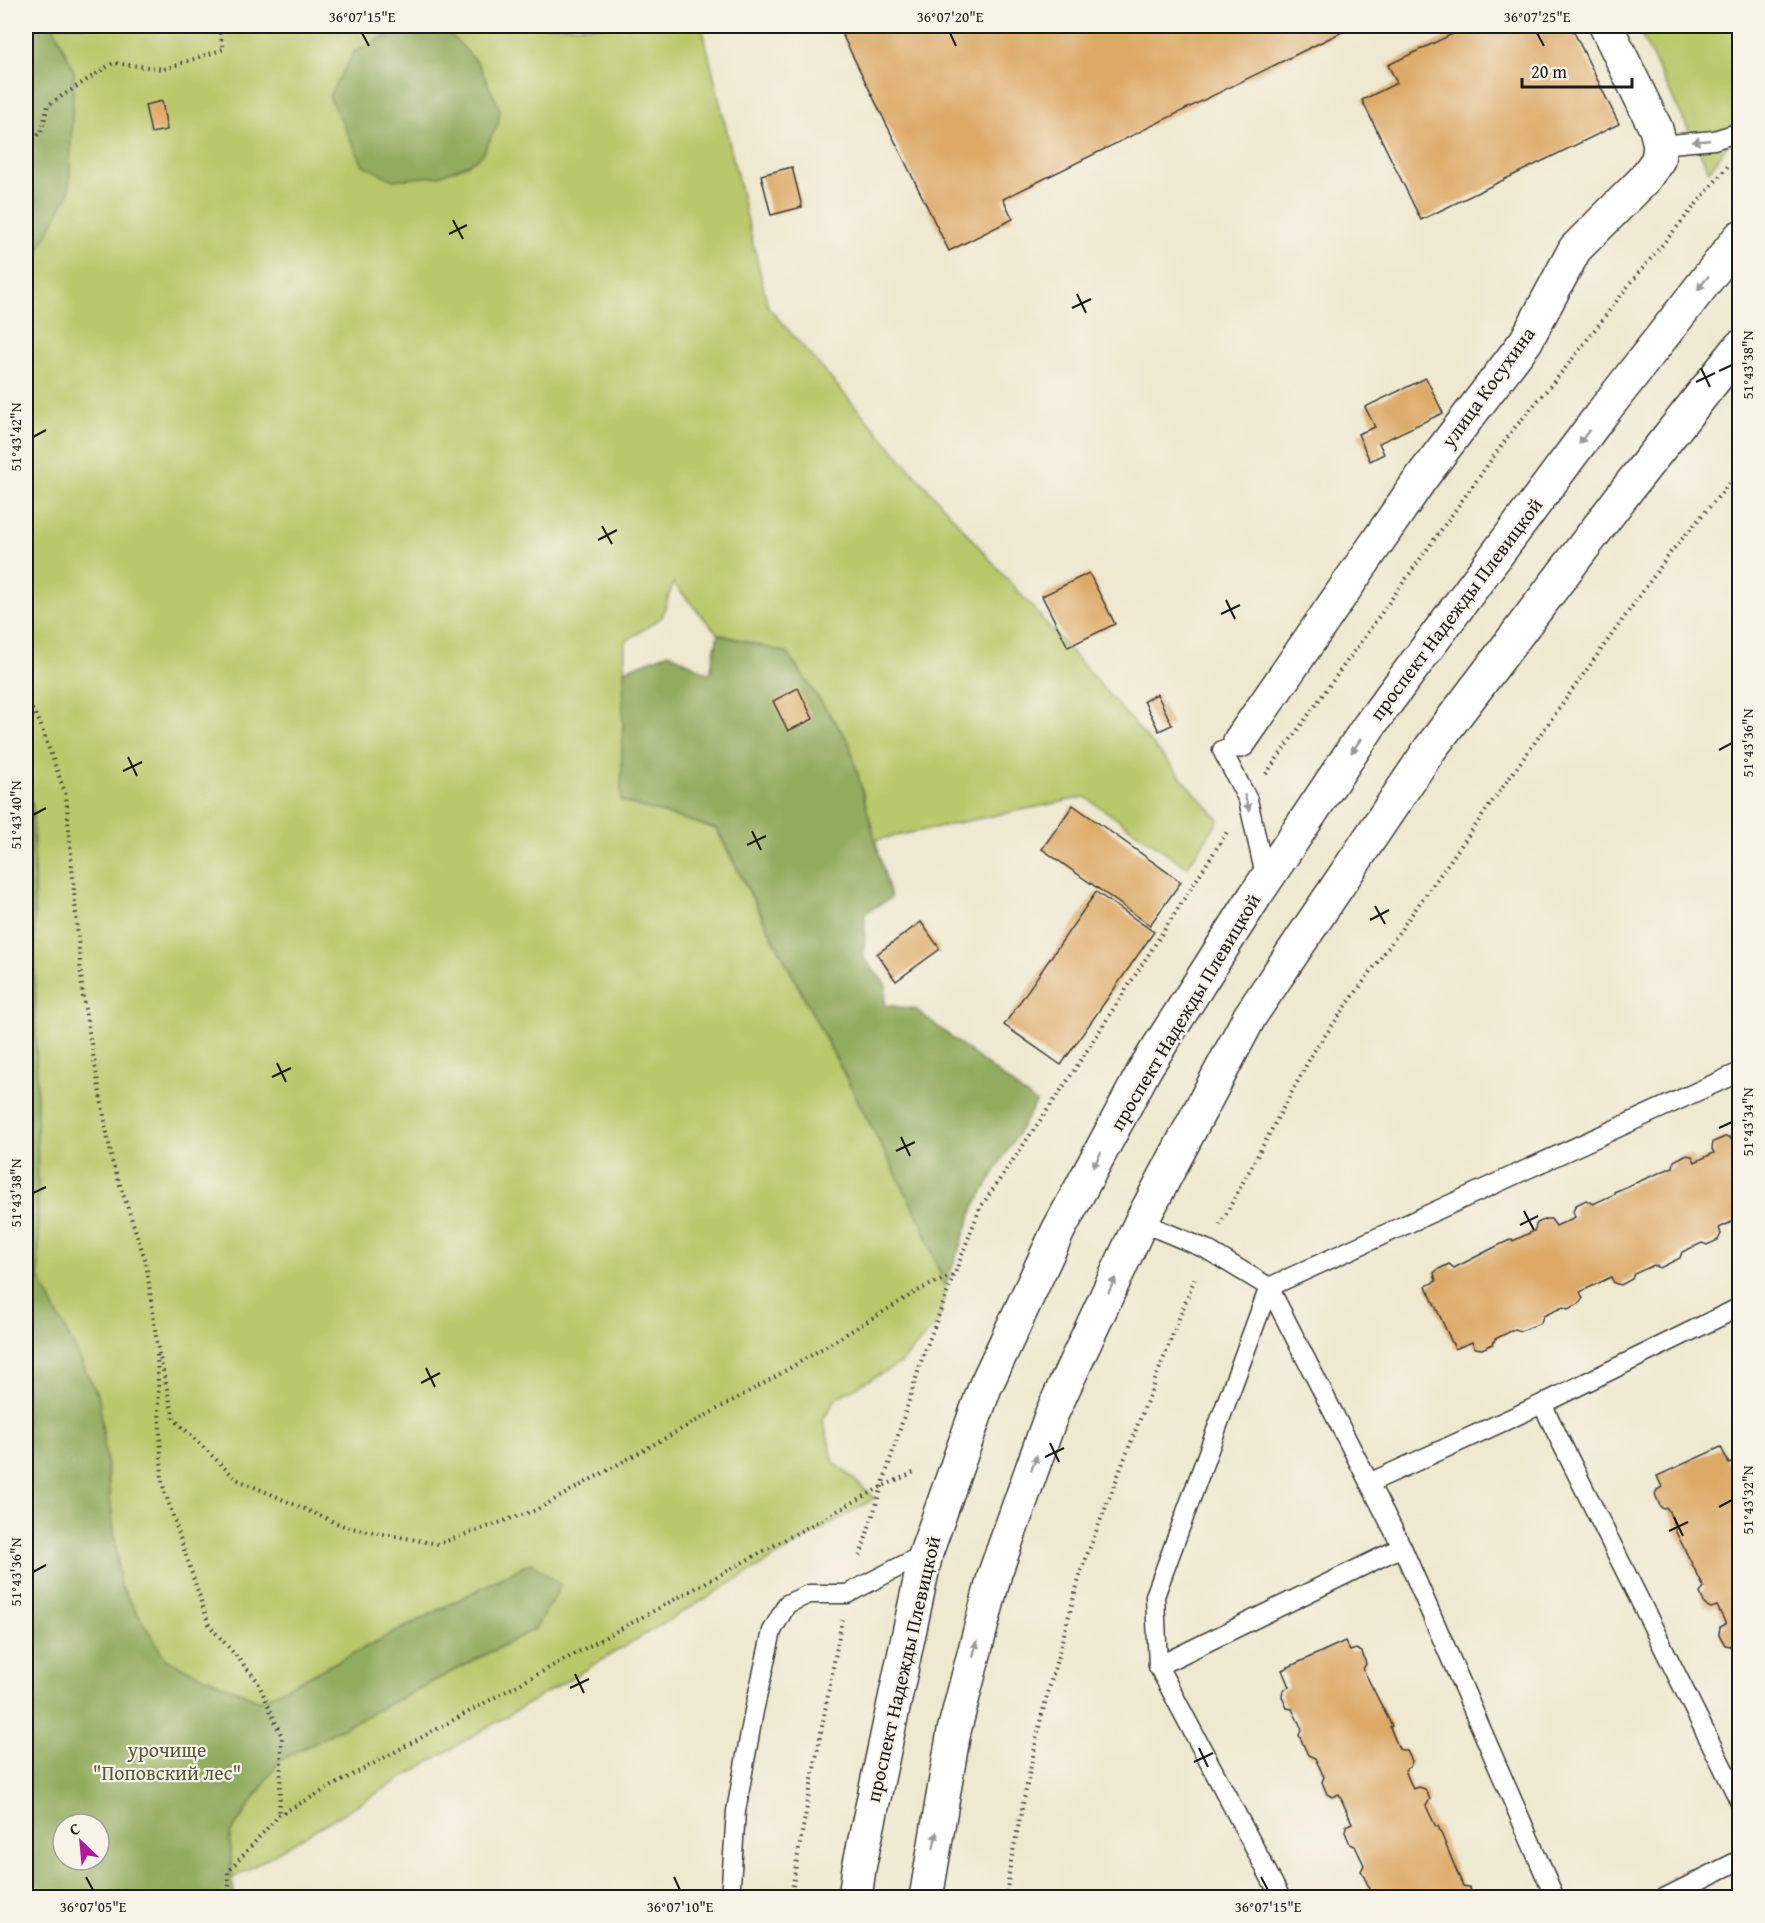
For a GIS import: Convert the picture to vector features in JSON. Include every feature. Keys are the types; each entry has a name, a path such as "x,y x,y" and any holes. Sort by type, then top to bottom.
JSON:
{"main road":[{"path":"1606,26 1656,129 1660,145"},
{"name":"улица Косухина","path":"1231,746 1422,477 1526,341 1575,249 1643,181 1658,160 1660,145"},
{"name":"проспект Надежды Плевицкой","path":"855,1898 859,1868 926,1552 985,1388 1058,1231 1146,1068 1266,880 1369,726 1603,412 1740,237"},
{"path":"926,1898 954,1731 994,1573 1052,1413 1142,1222 1250,1016 1430,749 1632,483 1740,347"}],"lane":[{"path":"1660,145 1714,140 1740,132"},
{"path":"1231,746 1248,800 1266,880"},
{"path":"1281,1898 1158,1666 1155,1596 1269,1287 1740,1072"},
{"path":"1142,1222 1206,1249 1269,1287 1402,1547 1555,1898"},
{"path":"1369,1483 1542,1404 1740,1307"},
{"path":"1542,1404 1740,1802"},
{"path":"1158,1666 1402,1547"},
{"path":"730,1898 736,1811 754,1711 772,1631 786,1604 809,1594 847,1594 926,1552"},
{"path":"1665,1898 1740,1860"}],"path":[{"path":"26,139 40,134 48,105 113,63 164,69 224,49 219,26"},
{"path":"1006,1898 1010,1866 1041,1718 1082,1568 1206,1249 1314,1051 1671,552 1740,471"},
{"path":"26,699 39,721 66,795 83,998 112,1161 147,1262 157,1344 162,1484 209,1624 257,1680 282,1737 279,1815"},
{"path":"157,1344 174,1419 236,1479 346,1527 438,1544 536,1510 775,1377 921,1289 954,1275"},
{"path":"230,1898 228,1872 279,1815 883,1486 962,1450"}],"green space":[{"path":"26,26 53,26 74,71 69,193 26,274"},
{"path":"53,26 407,26 354,52 443,27 433,26 702,26 768,307 1219,820 1187,867 1085,797 875,840 849,742 787,653 718,634 673,583 662,617 625,642 621,801 716,829 922,1224 945,1287 939,1321 901,1363 836,1398 823,1420 834,1462 875,1498 232,1879 230,1834 280,1760 535,1629 530,1563 260,1701 166,1660 120,1585 99,1398 39,1277 33,806 26,795 26,274 30,269 74,71"},
{"path":"407,26 443,27 478,63 500,109 498,124 482,155 469,164 439,176 393,180 363,165 329,96 354,52"},
{"path":"1637,26 1739,26 1739,130 1709,171"},
{"path":"718,634 787,653 849,742 891,898 865,913 864,958 886,985 885,1005 915,1009 1036,1103 975,1205 945,1287 922,1224 717,829 621,801 624,670 669,653 710,674"},
{"name":"урочище \"Поповский лес\"","path":"26,795 33,806 39,1277 99,1398 120,1585 166,1660 260,1701 531,1563 561,1585 535,1629 280,1760 230,1834 235,1897 26,1897"}],"building":[{"path":"838,26 1354,26 1003,199 1013,219 949,251"},
{"path":"1469,26 1571,26 1619,124 1421,220 1362,100 1397,83 1388,65"},
{"path":"162,101 167,130 151,133 145,105"},
{"path":"792,167 802,207 771,215 761,175"},
{"path":"1426,378 1443,413 1379,443 1384,454 1370,461 1358,434 1375,427 1365,407"},
{"path":"1089,573 1115,624 1068,647 1042,596"},
{"path":"798,688 813,719 788,731 773,701"},
{"path":"1157,694 1172,725 1159,731 1144,701"},
{"path":"1073,805 1181,882 1150,925 1042,849"},
{"path":"1096,892 1154,932 1061,1065 1004,1025"},
{"path":"921,922 940,949 896,981 877,954"},
{"path":"1725,1137 1732,1140 1740,1137 1740,1218 1719,1228 1721,1234 1718,1240 1707,1245 1702,1243 1682,1252 1680,1258 1660,1268 1654,1265 1634,1274 1632,1279 1621,1285 1614,1283 1611,1277 1580,1292 1583,1298 1579,1304 1568,1309 1563,1307 1543,1316 1541,1323 1521,1331 1515,1329 1495,1339 1493,1344 1482,1349 1475,1348 1472,1342 1455,1349 1426,1286 1436,1281 1434,1273 1437,1270 1449,1264 1454,1268 1512,1239 1513,1241 1534,1231 1537,1223 1546,1219 1551,1219 1556,1226 1575,1217 1573,1211 1576,1205 1586,1200 1593,1204 1615,1194 1614,1192 1673,1167 1674,1161 1685,1155 1692,1156 1695,1162 1714,1153 1713,1142"},
{"path":"1721,1447 1729,1464 1735,1461 1740,1464 1740,1665 1731,1646 1725,1645 1719,1634 1720,1627 1726,1624 1717,1606 1711,1608 1705,1605 1700,1593 1704,1588 1675,1530 1677,1529 1667,1508 1663,1509 1660,1506 1655,1494 1662,1487 1657,1476"},
{"path":"1345,1641 1350,1651 1356,1649 1362,1652 1366,1664 1363,1669 1392,1726 1390,1727 1399,1749 1407,1751 1412,1761 1410,1767 1405,1770 1413,1789 1419,1787 1425,1789 1430,1799 1426,1806 1436,1827 1438,1826 1463,1886 1469,1887 1475,1898 1379,1898 1377,1893 1371,1891 1361,1871 1364,1865 1345,1832 1346,1826 1352,1823 1339,1794 1332,1797 1327,1794 1322,1782 1324,1777 1315,1758 1308,1755 1299,1735 1302,1729 1292,1709 1287,1708 1282,1697 1283,1690 1289,1687 1282,1670"}]}
